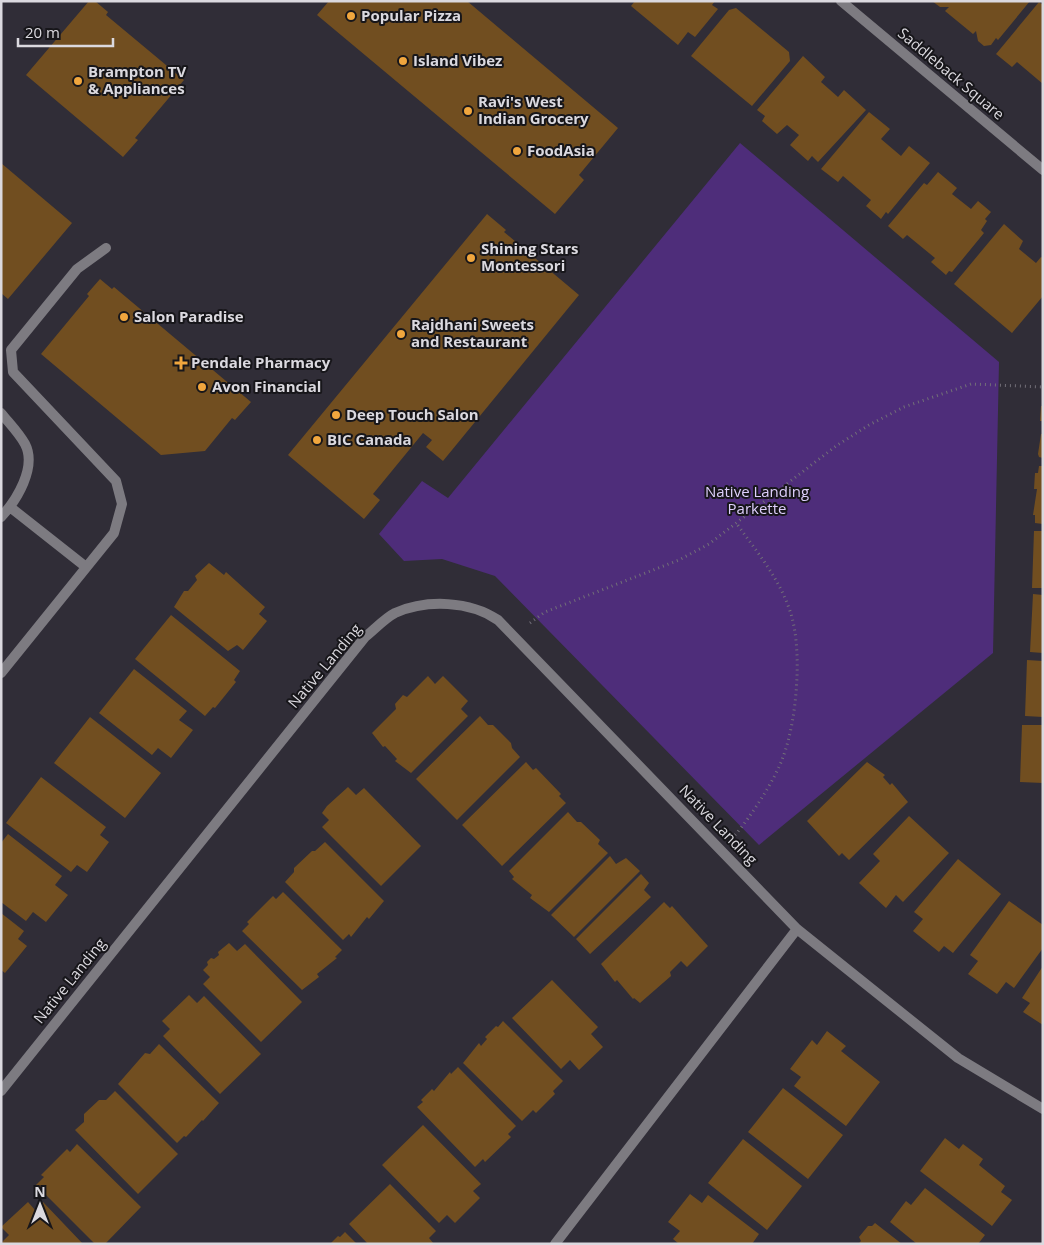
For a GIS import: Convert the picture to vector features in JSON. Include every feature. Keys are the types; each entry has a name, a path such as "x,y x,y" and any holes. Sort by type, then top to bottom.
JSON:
{"street":[{"name":"Saddleback Square","path":"841,1 1043,170"},
{"path":"1,673 114,533 122,504 116,481 13,372 11,350 77,269 106,248"},
{"path":"1,413 26,445 29,468 10,507 1,517"},
{"path":"10,507 86,567"},
{"name":"Native Landing","path":"1,1092 365,637 394,614 427,604 460,605 474,610 484,610 514,636 797,929 958,1058 1043,1109"},
{"path":"555,1244 797,929"}],"path":[{"path":"514,636 545,612 679,560 709,544 836,446 869,425 904,407 971,384 1043,387"},
{"path":"722,850 747,822 783,758 798,686 791,612 777,580 736,524"}],"green space":[{"name":"Native Landing Parkette","path":"740,143 999,362 993,653 759,845 495,576 442,559 404,561 379,534 422,481 448,498"}],"building":[{"path":"89,1 95,1 108,12 106,15 184,80 135,138 138,140 123,157 26,75"},
{"path":"329,1 467,1 618,128 579,175 584,180 555,214 317,15"},
{"path":"635,1 715,1 712,5 718,9 695,37 688,32 678,45 631,6"},
{"path":"932,1 1030,1 998,40 996,38 991,45 984,46 978,41 976,31 973,34 945,11 949,7 940,7"},
{"path":"1039,2 1043,5 1043,84 1017,62 1012,67 996,54"},
{"path":"736,8 789,52 790,61 752,106 691,56 729,10"},
{"path":"803,56 825,77 821,82 838,97 844,90 866,110 818,162 812,156 808,161 790,145 799,135 787,125 777,134 762,121 765,116 757,110"},
{"path":"869,112 890,129 881,139 901,156 909,146 930,163 888,214 886,212 881,219 866,206 871,200 843,176 838,182 821,169"},
{"path":"1,163 72,223 8,299 1,293"},
{"path":"938,172 957,188 952,194 971,209 978,201 991,212 985,219 987,221 981,230 984,233 952,272 949,271 946,275 931,262 935,258 907,235 903,239 888,226 924,183 927,185"},
{"path":"487,214 506,230 504,232 579,295 443,461 426,447 432,440 423,433 373,494 380,500 364,519 288,455"},
{"path":"1004,224 1023,241 1019,249 1036,263 1041,257 1043,258 1043,296 1012,333 954,284"},
{"path":"100,279 112,289 114,287 251,402 235,420 232,418 205,451 161,455 41,354 89,296 87,294"},
{"path":"1041,406 1043,406 1043,421 1040,421"},
{"path":"1041,434 1043,434 1043,458 1039,457 1038,454"},
{"path":"1039,466 1043,466 1043,524 1035,523 1035,515 1033,515 1037,489 1034,489 1035,473 1038,473"},
{"path":"1034,531 1043,531 1043,588 1032,588"},
{"path":"209,563 224,575 226,572 265,607 259,614 267,621 243,650 237,645 228,651 174,607 184,591 188,591 197,580 195,576"},
{"path":"1033,594 1043,595 1043,653 1030,652"},
{"path":"171,615 240,671 234,680 236,682 215,708 213,707 205,716 135,659"},
{"path":"1027,660 1043,661 1043,717 1025,716"},
{"path":"134,669 187,711 179,720 193,730 171,758 158,748 152,755 99,713"},
{"path":"428,676 435,684 443,676 468,701 461,709 468,716 411,773 395,761 397,759 385,746 383,747 372,733 396,709 395,704 403,695 407,697"},
{"path":"480,716 488,725 493,725 511,743 512,748 520,757 457,820 416,779"},
{"path":"90,717 161,773 125,818 54,763"},
{"path":"1022,725 1043,725 1043,783 1020,782"},
{"path":"526,762 533,770 536,768 561,794 559,796 566,803 502,866 462,825"},
{"path":"867,762 885,775 883,777 890,785 892,783 908,802 849,860 842,853 839,856 807,821"},
{"path":"41,777 106,827 100,835 109,842 87,872 77,865 71,872 6,823"},
{"path":"348,787 356,795 364,788 421,846 381,886 322,827 329,820 322,813"},
{"path":"568,812 577,822 581,822 600,840 598,844 608,853 549,912 530,898 532,895 512,879 514,877 509,871"},
{"path":"909,816 949,853 903,902 896,895 886,908 859,883 880,861 873,854"},
{"path":"8,834 62,876 55,885 68,895 46,922 33,912 26,921 1,902 1,843"},
{"path":"325,842 384,901 369,919 367,917 351,937 349,934 343,940 285,882 294,872 294,868"},
{"path":"610,856 616,864 626,858 640,871 574,937 551,915"},
{"path":"958,859 1001,894 953,953 944,946 939,952 913,931 923,919 914,912"},
{"path":"641,874 649,883 644,890 651,897 590,954 576,939"},
{"path":"283,892 342,950 335,957 337,958 317,974 319,977 302,990 242,931 249,924 247,922 273,896 276,899"},
{"path":"1009,901 1043,925 1043,948 1014,988 1006,982 997,994 968,974 978,961 970,955"},
{"path":"664,902 670,908 672,906 708,946 687,967 681,961 670,972 671,976 640,1003 633,999 617,980 615,982 601,964"},
{"path":"1,913 24,931 18,939 27,946 5,973 1,970"},
{"path":"229,943 237,951 245,944 302,1002 261,1042 203,984 210,977 203,970 208,965 207,962 219,955 218,952"},
{"path":"1043,966 1043,1025 1023,1012 1030,1003 1022,998"},
{"path":"552,980 598,1027 591,1034 603,1047 579,1070 570,1060 561,1069 512,1018"},
{"path":"189,995 197,1003 204,996 261,1054 220,1094 163,1036 170,1029 162,1021"},
{"path":"503,1021 563,1081 553,1091 555,1094 536,1113 533,1110 522,1121 463,1063 479,1043 481,1046 487,1039 485,1037"},
{"path":"827,1031 846,1046 841,1051 880,1082 846,1126 794,1086 801,1077 790,1069 812,1040 817,1045"},
{"path":"159,1044 219,1103 203,1121 177,1143 118,1084 145,1053 150,1054"},
{"path":"458,1067 516,1126 508,1134 511,1137 485,1162 483,1159 475,1167 417,1107 432,1089 434,1091 450,1072 451,1074"},
{"path":"783,1088 843,1135 808,1179 748,1132"},
{"path":"115,1091 178,1154 138,1194 75,1130 84,1122 84,1114 99,1100 106,1100"},
{"path":"423,1125 481,1184 473,1191 480,1198 455,1223 447,1215 439,1223 382,1165"},
{"path":"945,1138 959,1149 963,1144 983,1159 979,1165 1005,1186 1001,1192 1012,1200 992,1226 920,1171"},
{"path":"743,1139 802,1186 767,1230 708,1183"},
{"path":"77,1144 141,1207 105,1244 95,1244 36,1185 44,1177 41,1175 67,1149 70,1152"},
{"path":"390,1184 436,1231 429,1238 434,1244 368,1244 349,1224"},
{"path":"925,1188 985,1235 978,1244 917,1244 890,1222 906,1201 911,1205"},
{"path":"690,1194 702,1203 708,1195 759,1234 752,1244 679,1244 673,1239 680,1231 668,1222"},
{"path":"28,1202 35,1210 43,1202 83,1244 4,1244 2,1242 9,1235 1,1227"},
{"path":"875,1223 902,1244 858,1244 861,1241 859,1237 868,1226 872,1226"},
{"path":"345,1232 357,1244 330,1244 338,1236 340,1237"}],"place":[{"name":"Popular Pizza","path":"351,16"},
{"name":"Island Vibez","path":"403,61"},
{"name":"Brampton TV & Appliances","path":"78,81"},
{"name":"Ravi's West Indian Grocery","path":"468,111"},
{"name":"FoodAsia","path":"517,151"},
{"name":"Shining Stars Montessori","path":"471,258"},
{"name":"Salon Paradise","path":"124,317"},
{"name":"Rajdhani Sweets and Restaurant","path":"401,334"},
{"name":"Pendale Pharmacy","path":"181,363"},
{"name":"Avon Financial","path":"202,387"},
{"name":"Deep Touch Salon","path":"336,415"},
{"name":"BIC Canada","path":"317,440"}]}
